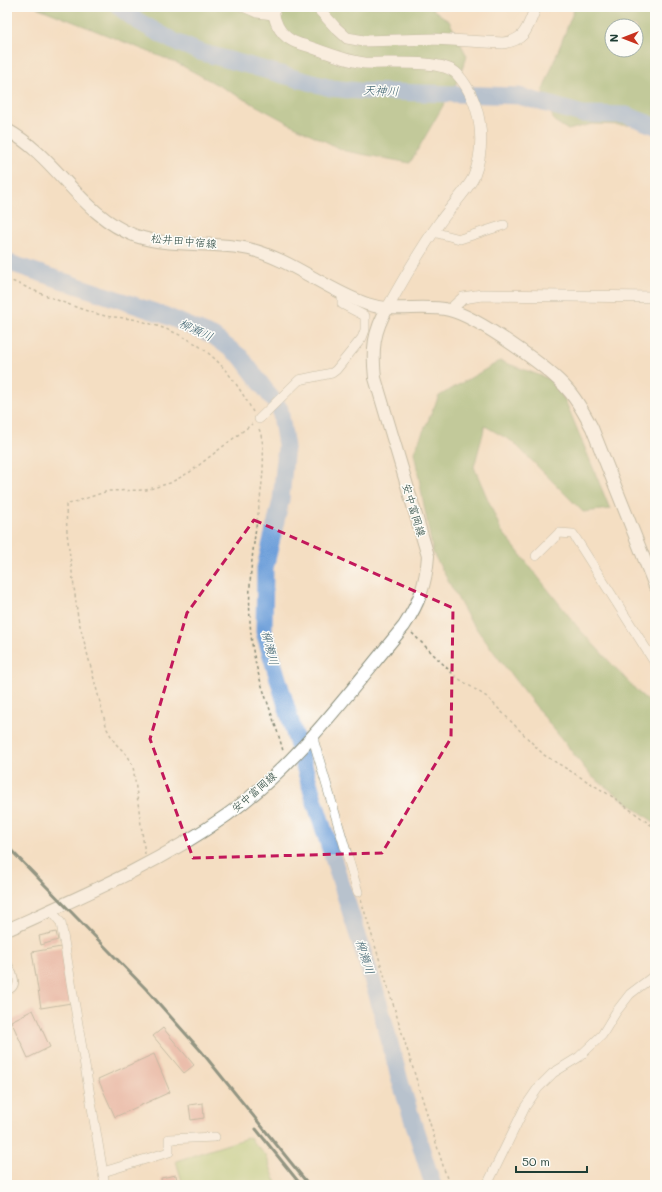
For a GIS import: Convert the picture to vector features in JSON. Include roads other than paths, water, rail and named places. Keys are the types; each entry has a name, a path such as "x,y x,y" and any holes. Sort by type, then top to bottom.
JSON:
{"main road":[{"name":"松井田中宿線","path":"7,130 34,150 98,214 112,224 137,236 164,241 215,243 250,250 277,260 342,293 370,305 388,307"},
{"path":"388,307 450,310 487,328 553,375 568,390 580,406 592,428 655,586"},
{"name":"安中富岡線","path":"7,930 147,863 227,815 287,763 404,626 422,593 427,575 428,556 375,378 373,357 376,332 379,321 388,307"}],"street":[{"path":"243,7 257,13 274,11 280,30 290,40 346,60 390,64 435,64 455,72 468,89 480,124 480,149 474,177 434,232 388,307"},
{"path":"317,7 334,27 347,38 364,41 433,39 503,43 513,42 522,37 536,7"},
{"path":"434,232 460,239 504,225"},
{"path":"258,420 302,378 332,373 336,370 360,343 365,330 365,316 342,304 342,293"},
{"path":"450,310 463,298 482,295 655,298"},
{"path":"536,556 559,533 573,534 655,663"},
{"path":"313,734 318,756 358,892"},
{"path":"51,910 61,923 105,1185"},
{"path":"487,1185 525,1107 538,1088 553,1073 579,1057 602,1035 616,1012 630,994 655,975"},
{"path":"103,1172 169,1152 169,1140 215,1137"}],"lane":[{"path":"7,959 16,976 16,983 14,988 7,992"}],"waterway":[{"name":"天神川","path":"119,7 136,20 173,41 200,52 331,88 359,91 519,96 582,114 626,115 655,126"},
{"name":"柳瀬川","path":"7,262 164,315 213,336 241,357 280,409 286,446 281,500 265,568 264,632 314,799 377,995 401,1084 433,1185"}],"railway":[{"path":"7,846 146,989 201,1051 309,1185"},
{"path":"256,1129 301,1185"}]}
